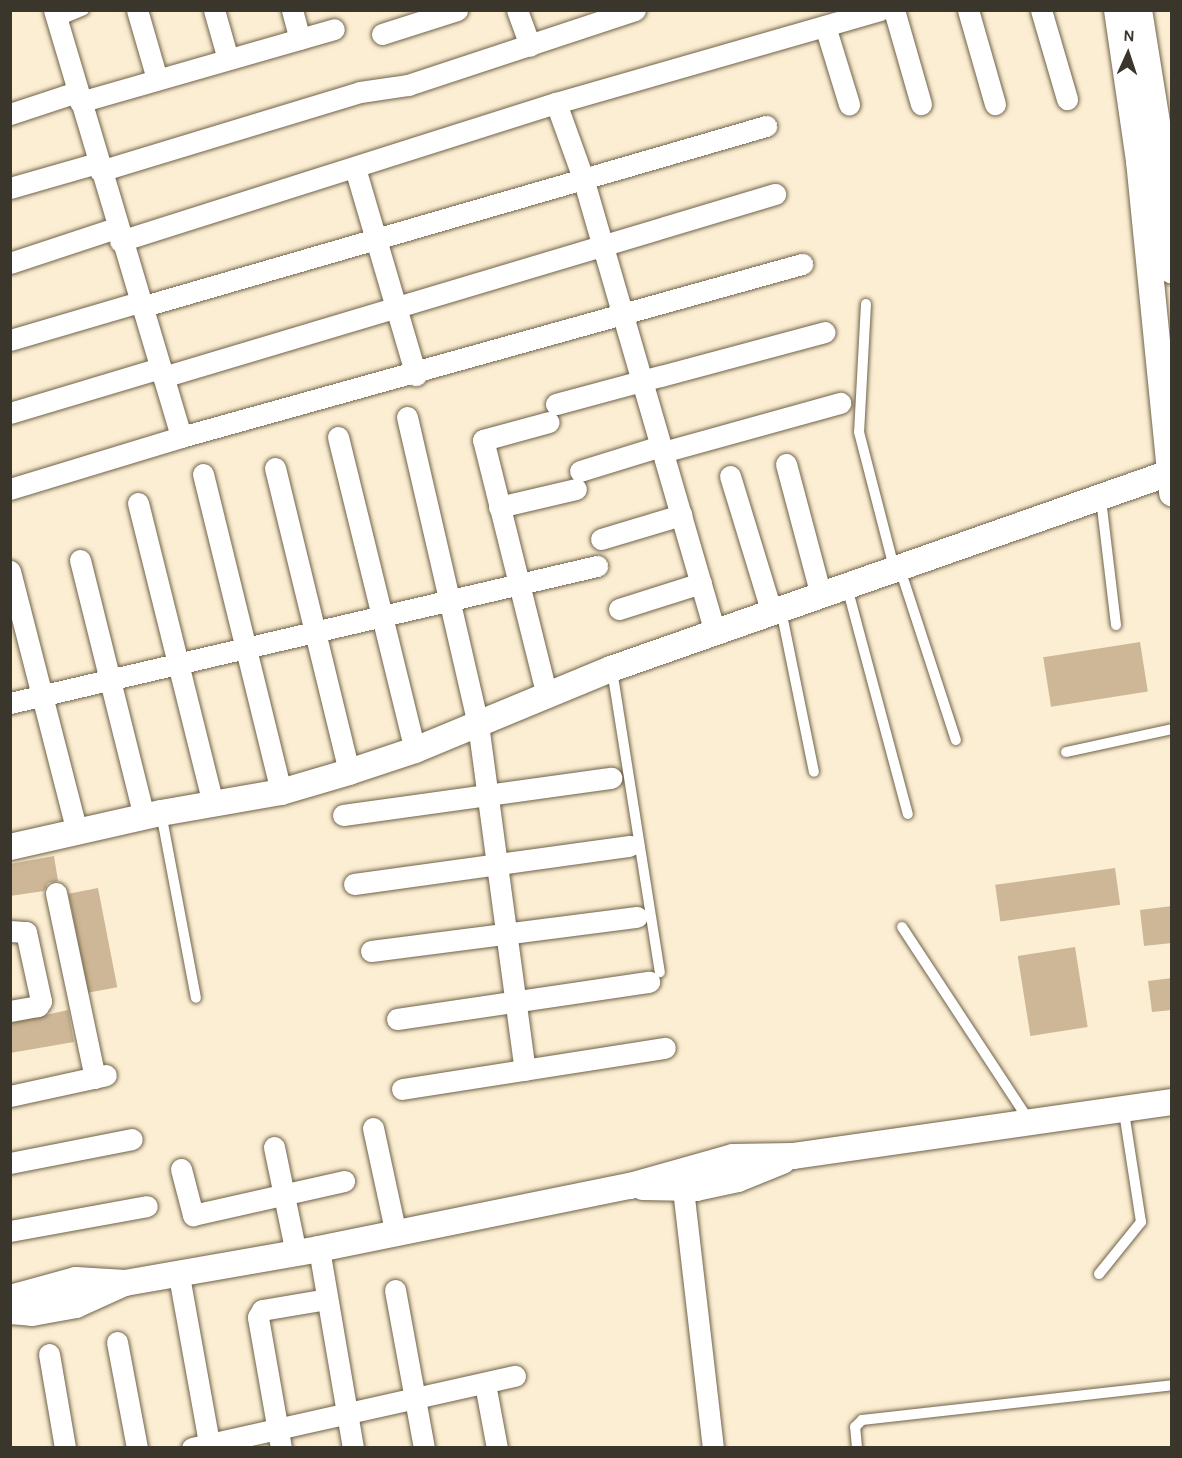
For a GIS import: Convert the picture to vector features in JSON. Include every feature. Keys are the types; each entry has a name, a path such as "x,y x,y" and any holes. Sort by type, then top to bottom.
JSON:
{"main road":[{"path":"1138,10 1161,153 1172,269"}],"street":[{"path":"136,10 158,79"},
{"path":"214,10 228,59"},
{"path":"292,10 300,39"},
{"path":"382,34 457,10"},
{"path":"517,10 530,46"},
{"path":"10,188 98,167 530,46 635,10"},
{"path":"10,263 355,168 556,103 880,10"},
{"path":"894,10 921,104"},
{"path":"968,10 995,104"},
{"path":"1041,10 1067,99"},
{"path":"10,847 153,814 281,792 349,772 415,750 611,669 1101,499 1171,479 1139,161 1117,10"},
{"path":"56,16 118,235 181,437"},
{"path":"825,26 849,104"},
{"path":"10,114 158,79 334,29"},
{"path":"556,103 583,178 715,632"},
{"path":"10,340 375,241 766,126"},
{"path":"355,168 416,375"},
{"path":"10,413 395,309 603,248 775,194"},
{"path":"10,489 181,437 416,375 802,264"},
{"path":"547,696 517,585 484,437 642,381 824,332"},
{"path":"499,507 662,449 840,403"},
{"path":"407,417 478,724 495,866 525,1070"},
{"path":"338,437 415,750"},
{"path":"786,464 821,596"},
{"path":"274,468 312,630 349,772"},
{"path":"203,474 281,792"},
{"path":"730,476 777,612"},
{"path":"138,503 213,804"},
{"path":"601,539 681,515"},
{"path":"80,560 107,682 153,814"},
{"path":"10,703 107,682 312,630 450,601 597,566"},
{"path":"10,571 40,696 77,832"},
{"path":"619,609 701,583"},
{"path":"343,815 611,778"},
{"path":"354,884 629,846"},
{"path":"10,1096 100,1077 56,893"},
{"path":"371,951 505,931 637,917"},
{"path":"10,931 26,932 41,1001 38,1006 10,1011"},
{"path":"397,1019 515,1002 654,977"},
{"path":"402,1089 665,1048"},
{"path":"10,1298 76,1280 125,1282 179,1276 396,1234 630,1186 733,1157 793,1156 1124,1112 1172,1102"},
{"path":"373,1128 396,1234"},
{"path":"10,1163 132,1139"},
{"path":"273,1147 284,1196 327,1299 353,1448"},
{"path":"630,1186 683,1189 738,1179 793,1156"},
{"path":"181,1169 193,1215 344,1181"},
{"path":"683,1189 713,1448"},
{"path":"10,1231 147,1206"},
{"path":"179,1276 204,1446 279,1439 347,1416 515,1376"},
{"path":"10,1311 33,1313 76,1305 125,1282"},
{"path":"396,1290 424,1448"},
{"path":"279,1439 259,1313 327,1299"},
{"path":"117,1342 137,1448"},
{"path":"49,1354 65,1448"},
{"path":"485,1384 497,1448"}],"lane":[{"path":"56,16 84,10"},
{"path":"866,304 859,432 898,570 956,740"},
{"path":"1101,499 1116,626"},
{"path":"847,587 908,814"},
{"path":"777,612 814,772"},
{"path":"611,669 654,977"},
{"path":"1066,752 1172,729"},
{"path":"153,814 196,998"},
{"path":"902,927 1032,1124"},
{"path":"1099,1274 1141,1222 1124,1112"},
{"path":"857,1448 855,1427 862,1420 1172,1385"}],"building":[{"path":"1140,642 1148,691 1051,707 1043,657"},
{"path":"54,856 58,881 48,883 44,891 10,896 10,864"},
{"path":"1115,868 1120,905 1000,921 995,885"},
{"path":"98,888 117,987 88,993 69,894"},
{"path":"1172,906 1172,943 1144,946 1140,910"},
{"path":"1075,947 1088,1027 1030,1036 1018,956"},
{"path":"1172,978 1172,1010 1152,1012 1148,981"},
{"path":"68,1010 74,1042 10,1053 10,1023"}]}
